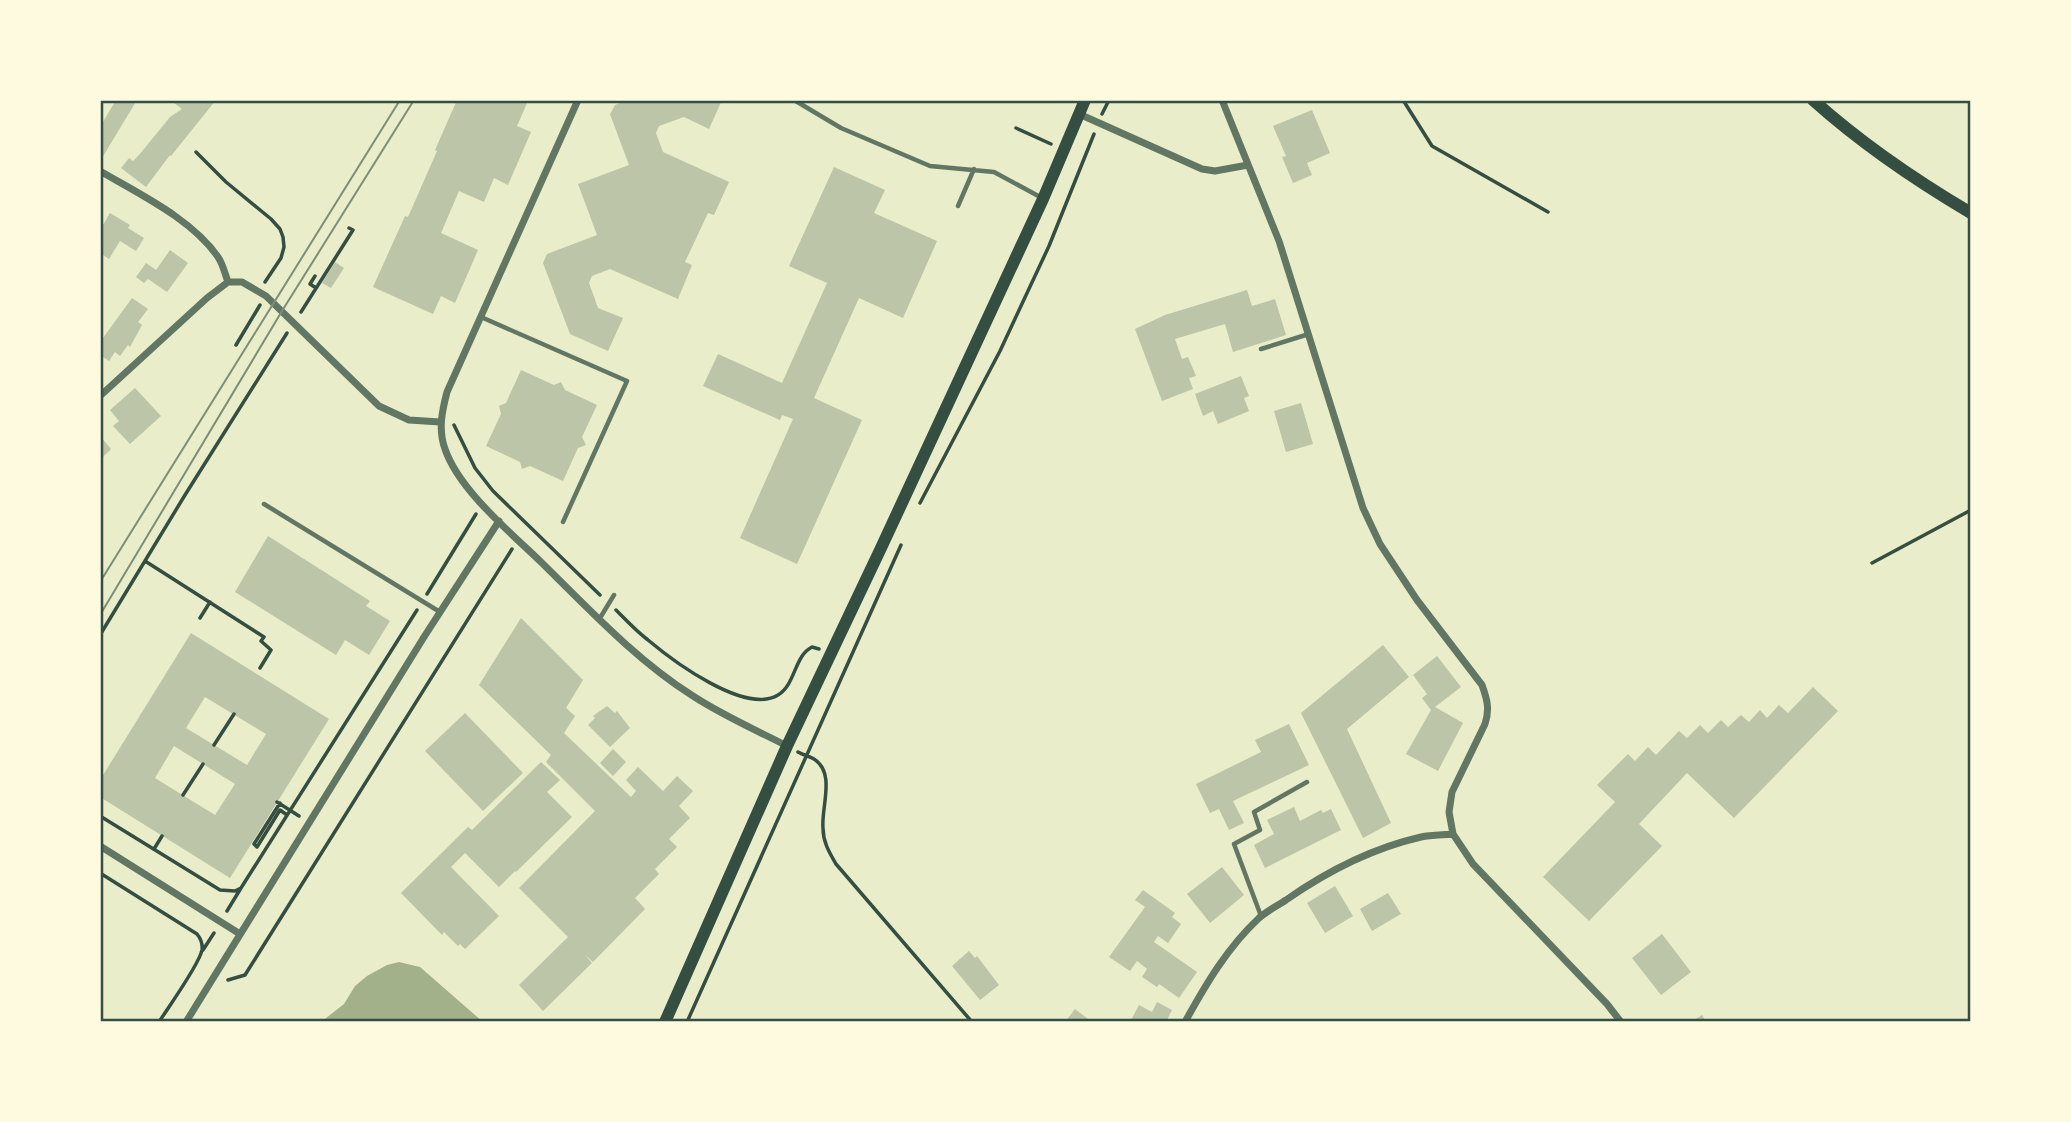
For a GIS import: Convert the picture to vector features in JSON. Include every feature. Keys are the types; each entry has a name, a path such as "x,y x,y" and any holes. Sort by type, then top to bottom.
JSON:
{"main road":[{"path":"665,1022 787,746 1042,199 1085,100"},
{"path":"1813,100 1922,184 1971,213"}],"street":[{"path":"578,100 447,392 441,419 444,448 456,474 499,521 653,668 693,696 787,746"},
{"path":"1222,100 1279,241 1363,508 1380,544 1416,600 1482,685 1488,700 1485,724 1452,792 1450,812 1453,834 1473,864 1621,1022"},
{"path":"1079,114 1202,169 1215,171 1248,165"},
{"path":"100,172 184,223 219,259 228,282"},
{"path":"100,396 207,298 228,282 242,282 263,293 379,406 410,420 441,419"},
{"path":"186,1022 499,521"},
{"path":"1185,1022 1211,975 1261,916 1339,868 1423,836 1453,834"},
{"path":"100,846 240,934"}],"lane":[{"path":"794,100 841,128 930,166 993,172 1042,199"},
{"path":"958,206 974,169"},
{"path":"480,317 626,381 563,522"},
{"path":"1261,349 1309,334"},
{"path":"354,383 358,374"},
{"path":"390,411 394,403"},
{"path":"264,504 440,612"},
{"path":"599,619 614,595"},
{"path":"1261,916 1234,844 1260,830 1254,812 1307,782"}],"path":[{"path":"916,511 1000,351 1049,246 1109,100"},
{"path":"1403,100 1432,146 1548,212"},
{"path":"196,152 226,182 271,219 284,237 281,258 236,345"},
{"path":"100,635 353,230 349,228"},
{"path":"314,276 310,284 316,288"},
{"path":"441,419 455,426 475,468 493,491 646,640 685,667 743,697 770,698 788,686 804,652 812,647 849,664"},
{"path":"1872,563 1971,510"},
{"path":"687,1022 905,537"},
{"path":"209,985 245,975 518,540"},
{"path":"145,561 264,637 261,640 271,650 260,668"},
{"path":"200,618 210,602"},
{"path":"100,816 220,890 235,891 241,888 370,685"},
{"path":"214,745 234,714"},
{"path":"787,746 815,760 822,769 826,786 822,827 826,845 836,864 972,1022"},
{"path":"183,795 202,764"},
{"path":"279,802 289,812 280,810 257,847 254,844 279,802"},
{"path":"154,849 162,835"},
{"path":"100,873 201,939 199,958 159,1022"}],"shaded area":[{"path":"399,962 420,967 483,1022 321,1022 344,1004 355,986 367,976"}],"building":[{"path":"116,100 137,100 102,158 100,127"},
{"path":"170,100 216,100 146,187 121,168 129,158 133,161 170,117 182,109"},
{"path":"457,100 528,101 517,126 531,132 508,185 494,178 484,202 459,191 441,233 478,250 455,303 441,296 433,314 373,287 405,216 408,217"},
{"path":"628,100 722,100 709,129 684,117 659,126 656,133 663,152 729,182 714,215 708,213 685,262 692,265 678,299 610,269 592,276 589,283 598,308 623,318 608,351 570,334 543,263 547,254 597,235 578,184 629,165 610,114 615,105"},
{"path":"1312,110 1330,153 1307,163 1312,175 1293,183 1282,157 1286,156 1273,126"},
{"path":"834,167 885,190 874,213 937,241 903,318 859,298 814,398 862,420 797,564 740,538 793,419 782,415 780,420 703,386 718,354 782,383 827,283 789,266"},
{"path":"110,213 130,225 128,228 144,238 136,251 120,241 109,259 100,253 100,230"},
{"path":"170,250 188,263 167,292 148,279 144,283 136,277 146,263 156,270"},
{"path":"335,262 344,268 331,288 322,283"},
{"path":"1247,290 1252,306 1275,299 1286,335 1233,352 1225,324 1175,339 1182,359 1188,357 1196,376 1189,378 1193,389 1162,401 1135,329 1165,315"},
{"path":"132,298 148,309 138,322 142,325 130,347 128,345 120,356 115,352 109,361 100,355 100,342"},
{"path":"521,370 554,385 561,382 565,390 597,405 582,437 586,445 578,448 563,481 530,466 522,469 520,462 486,446 501,414 499,406 506,403"},
{"path":"1241,376 1249,396 1244,398 1249,411 1218,424 1213,411 1203,416 1195,394"},
{"path":"135,388 161,416 130,444 113,426 119,421 110,410"},
{"path":"1301,403 1313,444 1286,452 1274,411"},
{"path":"100,436 111,449 100,460"},
{"path":"268,536 370,601 366,606 390,621 369,655 345,640 336,655 235,592"},
{"path":"521,618 583,680 566,708 575,716 564,733 631,797 636,791 626,780 638,767 663,791 677,776 693,791 679,806 690,818 669,839 677,847 655,869 659,874 635,898 645,909 593,962 585,955 592,963 543,1011 519,985 568,937 519,888 595,811 546,762 551,755 479,685"},
{"path":"191,633 329,719 230,878 100,797 100,780","holes":["205,697 266,734 247,765 186,728","174,746 235,784 215,815 155,778"]},
{"path":"1383,645 1409,677 1347,729 1391,823 1363,838 1301,713"},
{"path":"1437,656 1461,687 1435,707 1463,723 1438,771 1406,754 1431,710 1422,698 1427,694 1413,675"},
{"path":"1813,687 1838,711 1734,818 1687,773 1639,824 1662,846 1589,921 1543,877 1615,802 1597,785 1628,754 1635,761 1648,747 1656,755 1679,731 1687,738 1700,725 1708,733 1721,720 1728,727 1741,715 1749,722 1760,710 1767,718 1779,705 1788,713"},
{"path":"607,706 615,713 617,711 630,728 610,747 588,725 595,718 593,716"},
{"path":"465,713 523,773 483,811 425,751"},
{"path":"1289,724 1309,765 1233,801 1244,823 1229,830 1219,809 1210,813 1196,784 1261,752 1255,740"},
{"path":"613,749 626,762 613,776 600,763"},
{"path":"541,762 560,780 547,792 572,817 499,887 465,853 451,867 499,916 465,949 460,944 458,946 444,932 442,935 401,893 468,827 472,830"},
{"path":"1294,807 1300,821 1321,810 1323,813 1331,809 1341,830 1265,868 1254,845 1274,834 1267,820"},
{"path":"1222,867 1244,895 1210,923 1187,894"},
{"path":"1335,886 1353,916 1325,933 1307,903"},
{"path":"1143,890 1175,913 1172,917 1181,924 1168,943 1158,936 1154,942 1197,972 1179,998 1159,984 1157,987 1142,977 1147,969 1137,961 1130,971 1109,957 1145,907 1135,900"},
{"path":"1388,893 1401,914 1372,931 1360,909"},
{"path":"1662,934 1691,972 1661,995 1632,958"},
{"path":"969,951 975,958 977,956 999,985 980,1000 952,966"},
{"path":"1157,1002 1172,1010 1166,1022 1130,1022 1139,1005 1152,1012"},
{"path":"1075,1009 1092,1022 1065,1022"},
{"path":"1702,1015 1706,1022 1691,1022"}],"tram line":[{"path":"100,582 400,100"},
{"path":"100,615 282,311 414,100"}]}
